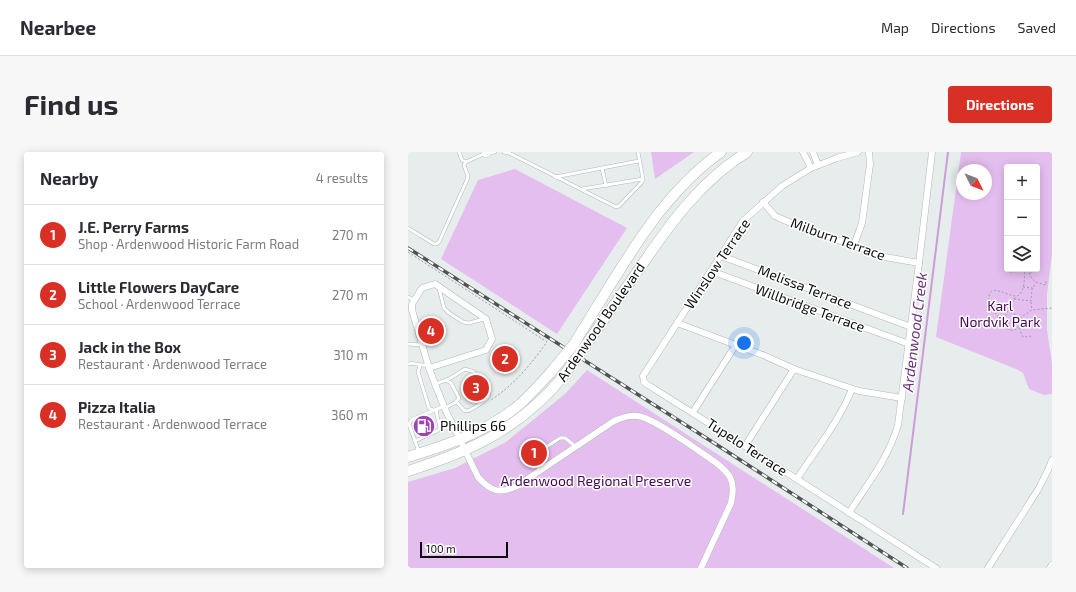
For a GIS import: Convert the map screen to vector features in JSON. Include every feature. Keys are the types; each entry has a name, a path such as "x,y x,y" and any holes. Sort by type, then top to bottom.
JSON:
{"main road":[{"name":"Ardenwood Boulevard","path":"408,457 461,440 503,416 518,405 551,372 574,344 652,221 688,179 721,152"},
{"name":"Ardenwood Boulevard","path":"408,471 466,451 492,438 518,420 541,401 573,365 665,230 684,207 711,179 747,152"}],"street":[{"path":"803,152 811,168"},
{"path":"813,152 818,165"},
{"name":"Winslow Terrace","path":"644,382 643,376 743,221 782,186 811,168 858,152"},
{"path":"854,246 862,224 870,164 869,152"},
{"path":"849,513 883,462 893,442 898,425 932,152"},
{"name":"Milburn Terrace","path":"763,202 775,216 885,257 919,263"},
{"name":"Melissa Terrace","path":"721,256 911,327"},
{"name":"Willbridge Terrace","path":"711,271 909,344"},
{"path":"428,366 486,350 492,339 486,319 435,284 422,288 411,299 412,310 428,366 444,407 478,477 485,485 496,491 506,491 517,486 614,421 626,416 639,416 651,421 723,468 730,476 733,485 733,494 731,503 701,568"},
{"path":"677,323 794,369 852,389 902,398"},
{"path":"693,412 735,346"},
{"path":"745,446 794,369"},
{"name":"Tupelo Terrace","path":"644,382 936,568"},
{"path":"797,479 840,414 852,389"},
{"path":"988,568 1050,471 1052,460"}],"lane":[{"path":"459,152 462,160 466,162"},
{"path":"466,162 489,152"},
{"path":"504,152 514,155 616,207 619,206 640,185 643,179 638,152"},
{"path":"555,177 639,161"},
{"path":"408,228 434,244 439,242 467,180 468,176 464,165 466,162"},
{"path":"602,168 606,186"},
{"path":"581,190 643,179"},
{"path":"439,286 444,308 449,313 463,322 469,323 486,319"},
{"path":"408,344 422,345"},
{"path":"408,364 428,366"},
{"path":"420,366 418,372 430,408 435,409"},
{"path":"435,384 446,380 465,369 474,372 480,382"},
{"path":"420,454 409,424 411,420 435,409 456,402 459,398 451,383 446,380"},
{"path":"456,402 459,403 466,411 471,410 489,396 485,388"},
{"path":"415,441 440,428 440,423 435,409"},
{"path":"540,471 534,459 534,455 560,438 565,438 571,441 576,447"}],"path":[{"path":"1002,323 1015,297 1019,296 1022,292 1025,272"},
{"path":"1029,272 1032,280 1036,283 1046,285 1046,281"},
{"path":"1032,310 1032,289 1036,283"},
{"path":"1023,287 1032,289"},
{"path":"1008,311 1018,316 1021,320 1021,325 1013,331 1008,330 1002,323 989,303 988,298 990,294 999,290 1015,297"},
{"path":"1014,299 1031,301"},
{"path":"1020,318 1032,310 1052,308"},
{"path":"1019,327 1023,338 1033,336"}],"green space":[{"path":"651,152 694,152 655,179"},
{"name":"Karl Nordvik Park","path":"961,152 1052,152 1052,254 1047,294 1047,330 1052,363 1052,394 1044,395 1029,389 1023,373 936,337 956,189 956,200 992,200 992,164 959,164"},
{"path":"515,169 627,228 557,334 441,259 478,180"},
{"name":"Ardenwood Regional Preserve","path":"587,370 894,568 408,568 408,482 455,468 506,442 565,394"}],"waterway":[{"name":"Ardenwood Creek","path":"903,514 948,152"}],"railway":[{"path":"408,248 907,568"}],"place":[{"name":"Pizza Italia","path":"431,331"},
{"name":"Little Flowers DayCare","path":"505,359"},
{"name":"Jack in the Box","path":"476,388"},
{"name":"Phillips 66","path":"424,426"},
{"name":"J.E. Perry Farms","path":"534,453"}]}
